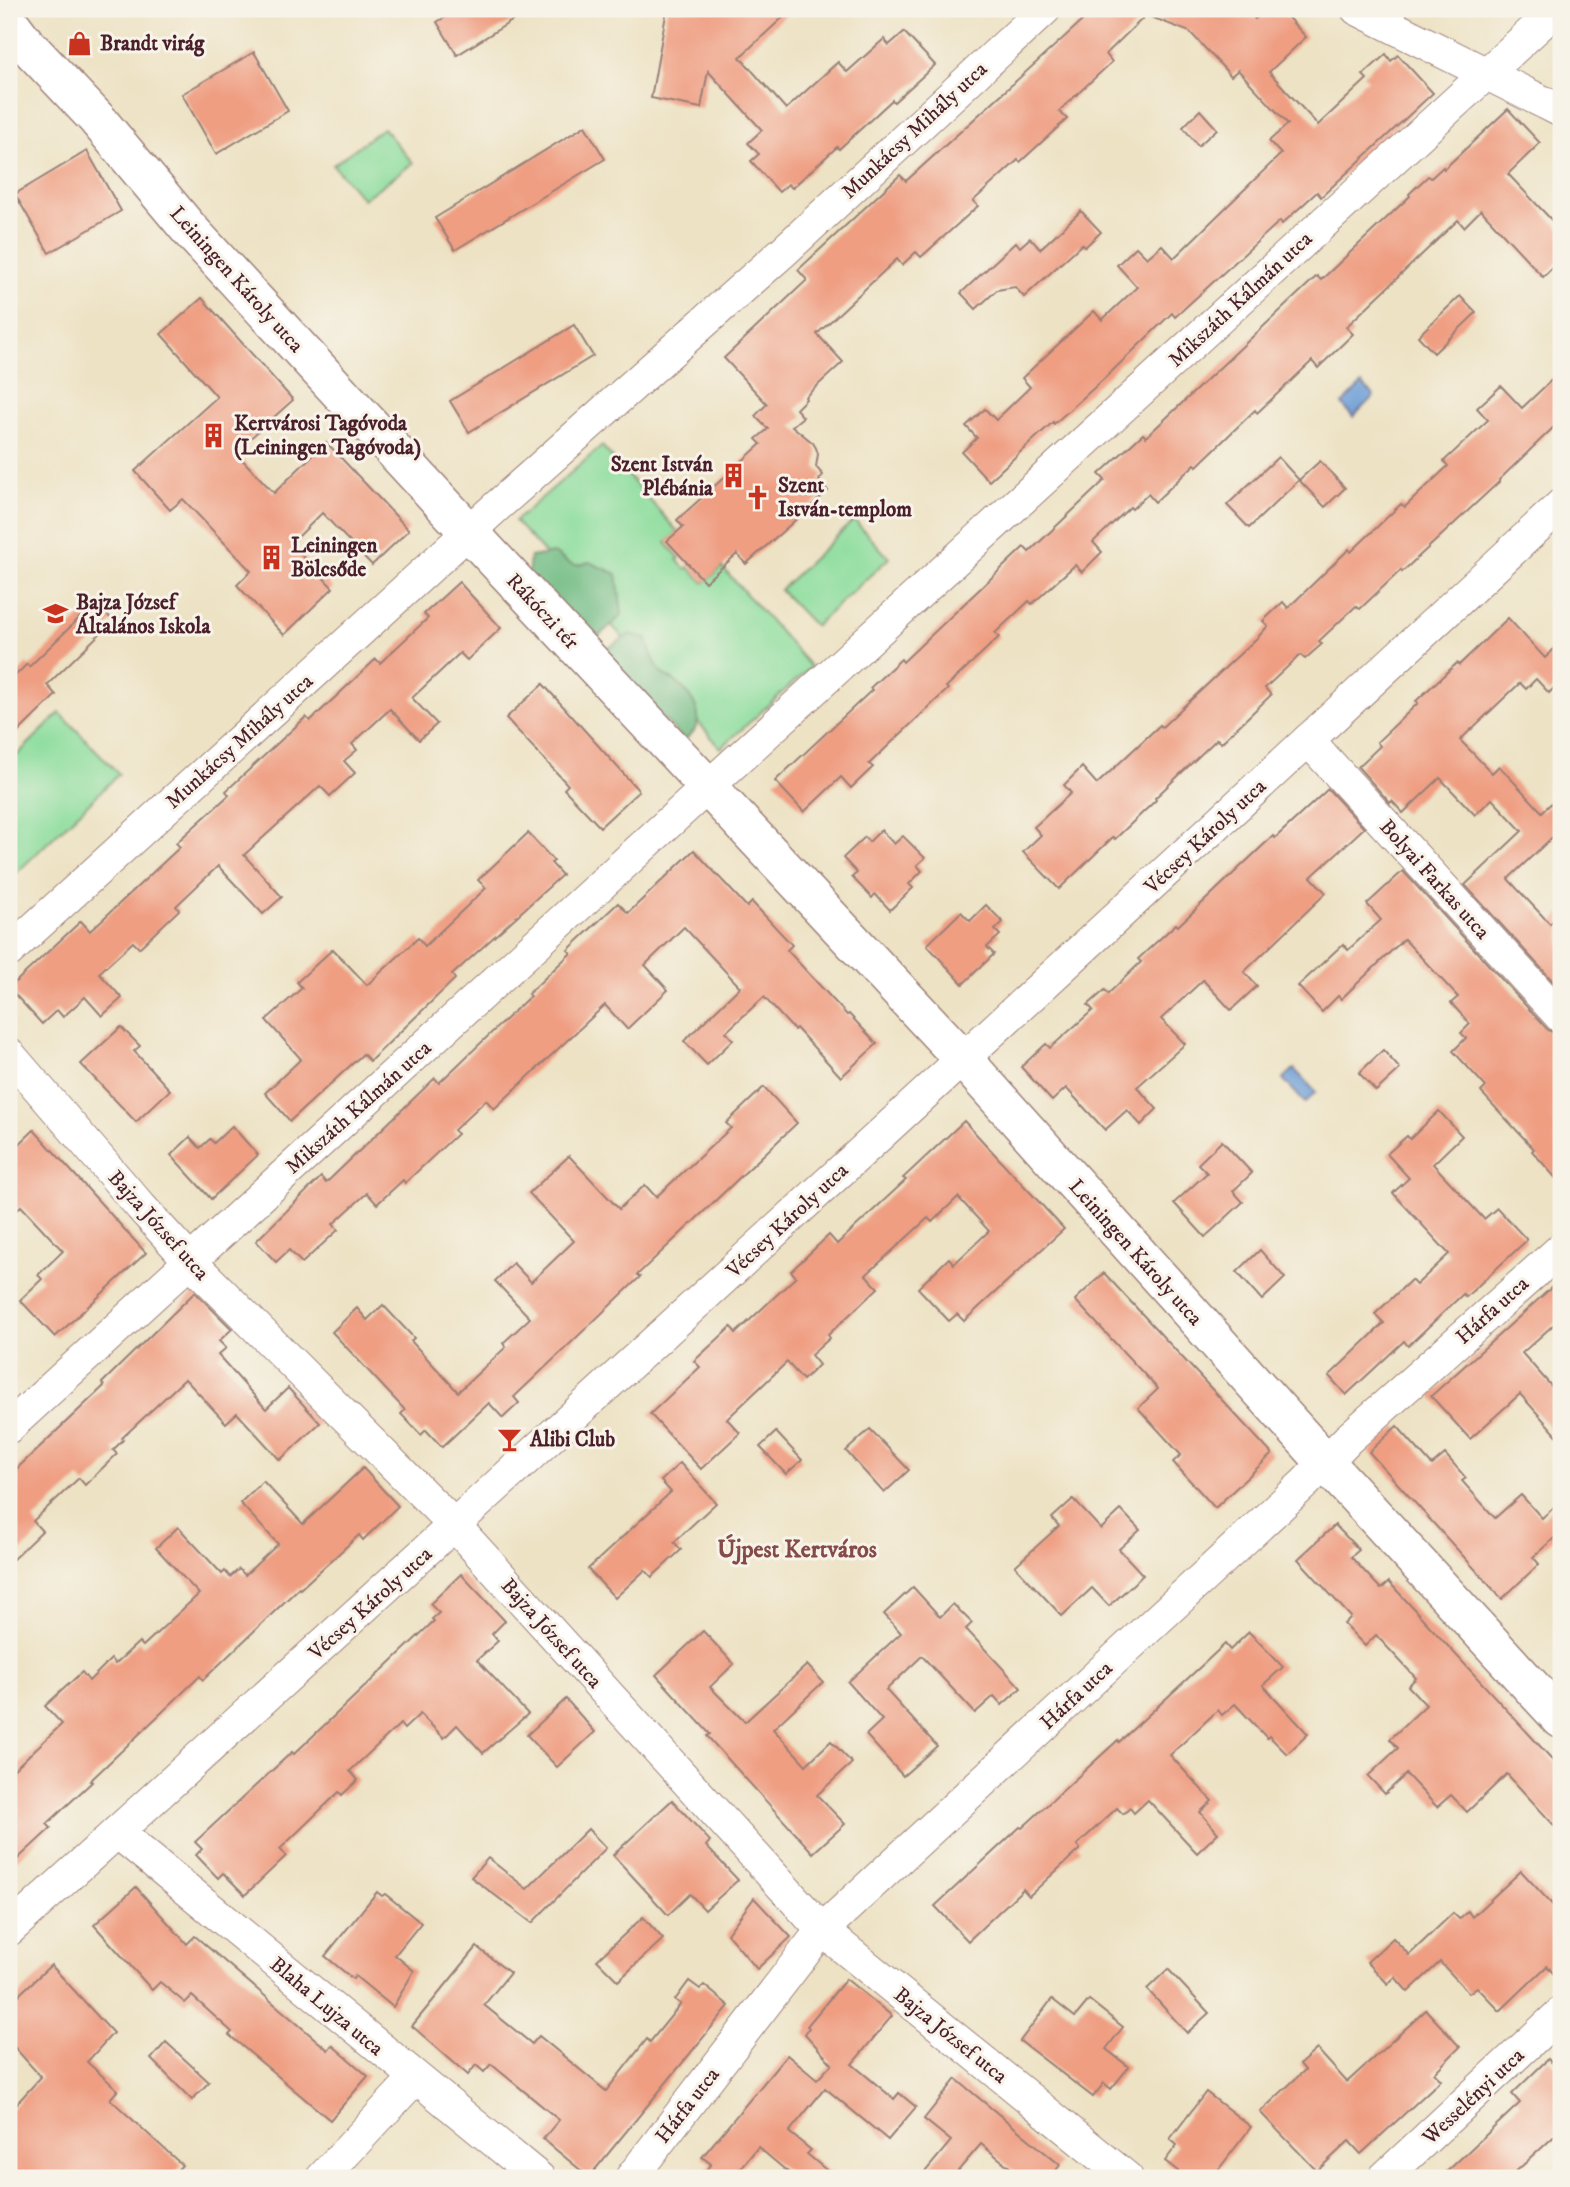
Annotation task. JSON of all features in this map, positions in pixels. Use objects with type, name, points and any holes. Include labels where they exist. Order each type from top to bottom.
[{"type":"street","points":[[9,21],[28,9]]},
{"type":"street","name":"Munkácsy Mihály utca","points":[[9,951],[469,532],[784,251],[1045,9]]},
{"type":"street","points":[[1357,9],[1561,111]]},
{"type":"street","name":"Mikszáth Kálmán utca","points":[[9,1427],[1557,9]]},
{"type":"street","name":"Leiningen Károly utca","points":[[9,21],[24,43],[105,129],[189,229],[469,532]]},
{"type":"street","name":"Vécsey Károly utca","points":[[9,1930],[455,1526],[1561,505]]},
{"type":"street","name":"Rákóczi tér","points":[[469,532],[708,787]]},
{"type":"street","name":"Bolyai Farkas utca","points":[[1308,740],[1561,1017]]},
{"type":"street","name":"Leiningen Károly utca","points":[[708,787],[963,1059],[1326,1463],[1561,1719]]},
{"type":"street","name":"Bajza József utca","points":[[9,1054],[190,1261],[455,1526],[822,1930],[1127,2178]]},
{"type":"street","name":"Hárfa utca","points":[[631,2178],[822,1930],[1326,1463],[1348,1439],[1561,1249]]},
{"type":"street","name":"Blaha Lujza utca","points":[[117,1832],[539,2178]]},
{"type":"street","name":"Wesselényi utca","points":[[1384,2178],[1561,2013]]},
{"type":"street","points":[[322,2178],[415,2078]]},
{"type":"green space","points":[[383,128],[413,163],[363,199],[333,165]]},
{"type":"green space","points":[[602,446],[678,532],[666,543],[680,558],[677,560],[685,569],[688,567],[704,583],[722,567],[811,667],[721,748],[515,521]]},
{"type":"green space","points":[[854,520],[889,558],[815,626],[780,590]]},
{"type":"green space","points":[[554,553],[571,564],[589,562],[617,574],[622,615],[592,642],[528,575],[530,557]]},
{"type":"green space","points":[[630,634],[646,638],[659,670],[683,688],[694,702],[698,718],[696,726],[684,740],[600,653]]},
{"type":"green space","points":[[60,713],[119,774],[9,880],[9,763]]},
{"type":"water","points":[[1362,384],[1374,396],[1353,417],[1342,404]]},
{"type":"water","points":[[1294,1069],[1316,1092],[1305,1103],[1283,1079]]},
{"type":"building","points":[[459,9],[531,9],[457,55],[437,22]]},
{"type":"building","points":[[667,9],[792,9],[740,57],[786,109],[838,62],[847,72],[884,39],[889,45],[904,32],[935,65],[792,188],[788,184],[779,192],[751,161],[759,154],[748,143],[762,130],[708,71],[701,108],[651,98]]},
{"type":"building","points":[[1071,9],[1246,9],[1255,19],[1266,9],[1280,9],[1306,37],[1269,72],[1318,125],[1367,79],[1363,75],[1386,54],[1391,61],[1398,55],[1433,93],[1321,197],[1317,192],[1282,224],[1280,221],[1175,317],[1172,313],[1106,377],[989,481],[962,452],[977,438],[966,426],[985,409],[996,420],[1030,387],[1022,378],[1094,311],[1102,320],[1137,287],[1117,265],[1136,247],[1147,258],[1162,245],[1174,258],[1281,154],[1269,141],[1288,124],[1238,70],[1231,76],[1190,32],[1146,15],[1106,54],[1112,62],[1059,111],[1067,119],[973,201],[978,206],[921,257],[916,252],[902,265],[897,259],[817,334],[843,362],[805,397],[796,409],[803,417],[792,426],[816,448],[816,467],[823,475],[819,480],[828,491],[746,564],[737,554],[705,582],[667,541],[683,527],[677,520],[761,444],[756,439],[768,429],[755,416],[767,404],[724,358],[807,280],[798,270],[900,175],[906,181],[1082,21]]},
{"type":"building","points":[[254,52],[288,111],[216,154],[182,94]]},
{"type":"building","points":[[1508,109],[1540,143],[1508,174],[1561,230],[1561,259],[1543,277],[1481,210],[1464,227],[1458,220],[1346,327],[1353,334],[1318,368],[1312,361],[1155,502],[1148,494],[1132,509],[1130,507],[1093,542],[1102,552],[1082,572],[1075,565],[1032,604],[1029,601],[995,633],[999,637],[946,687],[948,689],[869,764],[873,767],[851,788],[841,777],[804,812],[775,781],[901,659],[903,662],[1024,547],[1029,552],[1105,480],[1099,474],[1143,434],[1146,437],[1317,276],[1321,280],[1428,176],[1431,178],[1443,167],[1444,169]]},
{"type":"building","points":[[1200,110],[1217,129],[1198,146],[1183,127]]},
{"type":"building","points":[[585,126],[605,159],[455,250],[435,218]]},
{"type":"building","points":[[87,151],[121,211],[49,253],[15,194]]},
{"type":"building","points":[[1081,211],[1101,232],[1085,247],[1082,244],[1024,297],[1015,287],[997,290],[976,309],[961,293],[1016,242],[1020,247],[1030,238],[1040,249]]},
{"type":"building","points":[[1460,296],[1476,313],[1434,353],[1418,336]]},
{"type":"building","points":[[202,298],[293,400],[235,452],[274,493],[326,442],[409,530],[372,565],[322,513],[291,544],[333,588],[284,635],[237,585],[251,571],[183,499],[170,510],[135,471],[217,397],[161,334]]},
{"type":"building","points":[[574,325],[593,356],[469,432],[450,401]]},
{"type":"building","points":[[1561,371],[1561,420],[1402,572],[1401,570],[1360,609],[1356,606],[1319,641],[1322,644],[1305,659],[1300,655],[1265,688],[1271,695],[1221,743],[1217,739],[1115,839],[1113,837],[1059,889],[1023,852],[1041,835],[1034,827],[1071,793],[1064,785],[1082,767],[1097,784],[1258,637],[1268,626],[1263,621],[1283,602],[1288,608],[1349,549],[1351,552],[1401,504],[1405,507],[1448,466],[1444,461],[1488,420],[1477,408],[1501,386],[1522,408]]},
{"type":"building","points":[[1278,457],[1299,480],[1249,528],[1227,505]]},
{"type":"building","points":[[1320,461],[1345,488],[1325,507],[1299,480]]},
{"type":"building","points":[[459,582],[501,628],[467,660],[460,653],[412,698],[437,724],[419,740],[390,709],[352,744],[357,750],[344,761],[355,773],[330,796],[320,786],[244,855],[282,897],[263,914],[218,866],[176,906],[179,910],[139,948],[133,942],[99,973],[122,998],[102,1016],[85,997],[63,1017],[57,1010],[42,1024],[9,988],[81,921],[90,931],[180,847],[176,843],[229,795],[226,791],[306,717],[310,721],[376,659],[380,663],[428,618],[424,614]]},
{"type":"building","points":[[96,602],[113,621],[47,685],[56,695],[9,741],[9,682],[27,664],[29,667]]},
{"type":"building","points":[[1508,618],[1545,658],[1561,642],[1561,681],[1549,693],[1536,679],[1526,689],[1520,683],[1460,740],[1492,773],[1499,766],[1542,812],[1561,794],[1561,829],[1508,879],[1550,924],[1561,913],[1561,990],[1465,885],[1522,831],[1492,799],[1475,815],[1440,778],[1403,813],[1392,801],[1390,803],[1358,767],[1380,746],[1377,742],[1418,703],[1416,701]]},
{"type":"building","points":[[543,684],[639,791],[600,827],[564,789],[568,785],[506,718]]},
{"type":"building","points":[[1328,789],[1364,828],[1311,877],[1326,893],[1244,972],[1257,986],[1231,1010],[1203,980],[1161,1019],[1185,1044],[1137,1087],[1157,1109],[1141,1125],[1127,1110],[1105,1130],[1066,1088],[1052,1101],[1021,1067],[1046,1044],[1050,1048],[1093,1010],[1088,1005],[1105,990],[1108,994],[1141,962],[1138,959]]},
{"type":"building","points":[[881,830],[894,844],[903,836],[925,858],[917,865],[922,871],[909,884],[913,888],[890,910],[875,894],[872,898],[852,877],[857,873],[843,858],[865,837],[869,842]]},
{"type":"building","points":[[528,833],[554,861],[551,863],[562,875],[452,975],[455,979],[370,1061],[363,1054],[290,1121],[265,1093],[301,1059],[266,1020],[302,988],[297,982],[333,949],[367,985],[418,938],[425,946],[486,888],[478,880]]},
{"type":"building","points":[[694,850],[747,907],[752,902],[792,945],[787,950],[877,1044],[841,1077],[764,997],[726,1032],[733,1040],[707,1065],[684,1041],[740,987],[684,927],[645,965],[668,990],[627,1029],[605,1005],[494,1109],[486,1100],[454,1130],[457,1134],[405,1183],[403,1180],[377,1204],[367,1193],[333,1224],[338,1230],[302,1263],[289,1250],[276,1262],[256,1241],[321,1177],[326,1183],[435,1078],[439,1083],[530,996],[528,994],[571,953],[568,950],[618,903],[628,913]]},
{"type":"building","points":[[1403,871],[1547,1029],[1561,1035],[1561,1184],[1532,1151],[1534,1149],[1481,1092],[1486,1087],[1453,1051],[1466,1038],[1461,1033],[1470,1024],[1451,1003],[1458,997],[1404,939],[1341,999],[1338,996],[1322,1012],[1298,986],[1343,944],[1348,950],[1381,920],[1367,904]]},
{"type":"building","points":[[986,905],[1003,922],[995,930],[1000,935],[987,947],[994,954],[963,984],[927,945],[961,912],[970,921]]},
{"type":"building","points":[[121,1027],[140,1046],[134,1051],[170,1090],[136,1122],[81,1064]]},
{"type":"building","points":[[1383,1050],[1400,1069],[1376,1091],[1359,1073]]},
{"type":"building","points":[[764,1087],[797,1123],[514,1397],[519,1403],[503,1418],[489,1403],[442,1447],[426,1430],[421,1435],[401,1414],[405,1410],[332,1332],[357,1308],[367,1320],[383,1305],[414,1338],[411,1341],[458,1392],[506,1347],[503,1343],[530,1318],[495,1281],[513,1263],[531,1282],[574,1241],[529,1193],[569,1156],[619,1209],[645,1185],[656,1197],[731,1128],[726,1123]]},
{"type":"building","points":[[1439,1111],[1462,1136],[1433,1164],[1484,1219],[1497,1208],[1527,1240],[1466,1297],[1463,1294],[1408,1346],[1404,1341],[1346,1395],[1329,1376],[1384,1323],[1375,1314],[1411,1280],[1416,1285],[1449,1254],[1393,1193],[1409,1178],[1387,1154],[1407,1136],[1410,1139]]},
{"type":"building","points":[[964,1121],[1064,1229],[964,1321],[957,1314],[949,1321],[918,1288],[949,1258],[954,1264],[989,1231],[958,1197],[932,1222],[928,1218],[866,1275],[878,1288],[828,1335],[830,1338],[811,1355],[819,1365],[803,1380],[787,1362],[727,1419],[740,1433],[701,1469],[650,1414],[700,1367],[694,1361],[731,1327],[736,1333],[796,1277],[791,1271],[829,1235],[837,1244]]},
{"type":"building","points":[[232,1126],[258,1155],[211,1199],[171,1155],[190,1137],[200,1148],[210,1139],[214,1143]]},
{"type":"building","points":[[34,1130],[146,1253],[55,1337],[20,1300],[42,1279],[38,1275],[63,1251],[21,1206],[9,1217],[9,1154]]},
{"type":"building","points":[[1222,1141],[1252,1173],[1233,1191],[1243,1202],[1205,1237],[1174,1203],[1207,1173],[1198,1164]]},
{"type":"building","points":[[1260,1250],[1285,1278],[1262,1300],[1237,1272]]},
{"type":"building","points":[[1104,1273],[1272,1454],[1215,1508],[1173,1462],[1181,1455],[1138,1408],[1158,1389],[1075,1300]]},
{"type":"building","points":[[1561,1279],[1561,1318],[1522,1353],[1561,1397],[1561,1440],[1520,1394],[1470,1439],[1431,1396]]},
{"type":"building","points":[[195,1292],[232,1329],[219,1341],[226,1348],[218,1355],[266,1409],[288,1388],[320,1423],[280,1460],[237,1413],[226,1423],[185,1379],[122,1438],[113,1450],[117,1454],[85,1485],[79,1478],[33,1521],[42,1531],[9,1563],[9,1476],[104,1386],[102,1383]]},
{"type":"building","points":[[1397,1426],[1432,1465],[1445,1454],[1466,1478],[1462,1481],[1495,1518],[1521,1495],[1542,1518],[1561,1501],[1561,1532],[1533,1557],[1539,1564],[1502,1599],[1369,1452]]},
{"type":"building","points":[[870,1429],[909,1470],[884,1493],[846,1451]]},
{"type":"building","points":[[776,1432],[802,1460],[786,1474],[760,1447]]},
{"type":"building","points":[[680,1463],[716,1503],[674,1542],[681,1550],[652,1577],[645,1570],[615,1598],[588,1569],[671,1492],[661,1481]]},
{"type":"building","points":[[363,1468],[398,1506],[363,1540],[359,1535],[299,1588],[203,1680],[200,1676],[47,1824],[51,1828],[9,1867],[9,1774],[62,1724],[45,1706],[82,1672],[89,1681],[111,1659],[115,1664],[139,1642],[143,1646],[199,1594],[156,1548],[178,1527],[222,1574],[225,1571],[230,1577],[239,1569],[245,1575],[278,1544],[240,1503],[263,1481],[303,1524]]},
{"type":"building","points":[[1073,1499],[1101,1529],[1121,1510],[1140,1530],[1119,1549],[1143,1575],[1109,1606],[1092,1588],[1062,1616],[1015,1566],[1059,1526],[1052,1518]]},
{"type":"building","points":[[1335,1525],[1359,1550],[1351,1557],[1381,1589],[1389,1582],[1561,1769],[1561,1833],[1507,1774],[1467,1812],[1451,1795],[1437,1807],[1406,1774],[1385,1794],[1368,1776],[1398,1748],[1390,1739],[1426,1705],[1408,1686],[1416,1678],[1376,1635],[1365,1646],[1344,1624],[1351,1617],[1298,1559]]},
{"type":"building","points":[[461,1574],[505,1621],[492,1634],[498,1641],[477,1660],[528,1714],[483,1753],[457,1725],[444,1738],[420,1714],[404,1729],[400,1724],[350,1771],[358,1780],[342,1795],[339,1792],[280,1849],[286,1856],[245,1895],[223,1873],[218,1878],[196,1855],[202,1849],[195,1842],[292,1752],[294,1754],[434,1621],[432,1619],[439,1613],[430,1604]]},
{"type":"building","points":[[913,1587],[940,1617],[953,1604],[972,1623],[966,1629],[1021,1688],[1002,1705],[994,1696],[975,1713],[922,1656],[886,1690],[937,1746],[903,1776],[866,1735],[882,1720],[848,1682],[901,1633],[884,1614]]},
{"type":"building","points":[[703,1631],[734,1664],[710,1687],[745,1722],[807,1665],[823,1682],[773,1729],[806,1765],[831,1741],[852,1763],[817,1795],[845,1824],[813,1853],[707,1736],[710,1734],[656,1675]]},
{"type":"building","points":[[1249,1632],[1283,1667],[1263,1685],[1308,1734],[1287,1754],[1269,1736],[1267,1738],[1235,1704],[1222,1715],[1218,1710],[1170,1755],[1212,1801],[1200,1812],[1218,1833],[1197,1853],[1148,1800],[1134,1813],[1130,1808],[1123,1814],[1117,1808],[1077,1845],[1080,1849],[1029,1896],[1023,1889],[968,1941],[935,1906],[1225,1644],[1230,1650]]},
{"type":"building","points":[[566,1699],[595,1732],[557,1767],[527,1735]]},
{"type":"building","points":[[672,1800],[710,1841],[706,1846],[738,1880],[705,1910],[690,1894],[668,1915],[613,1855]]},
{"type":"building","points":[[588,1829],[606,1848],[532,1923],[471,1877],[488,1858],[527,1889]]},
{"type":"building","points":[[1521,1871],[1561,1914],[1561,1982],[1547,1966],[1500,2011],[1477,1987],[1469,1993],[1440,1962],[1408,1992],[1395,1977],[1388,1984],[1367,1962],[1393,1938],[1409,1955],[1453,1913],[1459,1919],[1468,1911],[1472,1917]]},
{"type":"building","points":[[136,1887],[187,1944],[195,1936],[328,2050],[332,2045],[368,2076],[330,2120],[229,2035],[232,2032],[192,1996],[185,2003],[160,1982],[152,1990],[94,1925]]},
{"type":"building","points":[[377,1892],[382,1896],[385,1894],[421,1923],[395,1955],[414,1971],[393,2007],[325,1956]]},
{"type":"building","points":[[754,1898],[791,1937],[757,1969],[727,1934]]},
{"type":"building","points":[[643,1917],[663,1939],[618,1981],[597,1960]]},
{"type":"building","points":[[477,1947],[510,1973],[484,2005],[532,2044],[539,2036],[606,2091],[647,2039],[650,2042],[681,2004],[675,2000],[689,1981],[700,1989],[704,1985],[729,2006],[589,2177],[543,2139],[559,2120],[491,2064],[484,2072],[476,2065],[468,2075],[412,2026]]},
{"type":"building","points":[[51,1965],[113,2033],[87,2062],[118,2090],[110,2099],[182,2165],[171,2178],[9,2178],[9,2112],[41,2077],[9,2041],[9,2004]]},
{"type":"building","points":[[1168,1969],[1209,2013],[1187,2033],[1147,1989]]},
{"type":"building","points":[[846,1979],[892,2016],[852,2064],[894,2099],[899,2093],[916,2107],[888,2140],[825,2088],[789,2132],[811,2150],[807,2154],[836,2178],[795,2178],[758,2147],[733,2178],[700,2178],[711,2164],[702,2157],[787,2055],[817,2080],[832,2064],[805,2034],[809,2028],[807,2026]]},
{"type":"building","points":[[1052,1999],[1075,2017],[1089,2000],[1123,2027],[1106,2049],[1129,2067],[1111,2089],[1104,2083],[1093,2097],[1020,2041]]},
{"type":"building","points":[[1426,2010],[1460,2047],[1434,2073],[1441,2080],[1361,2154],[1349,2141],[1317,2171],[1260,2112],[1305,2070],[1300,2064],[1317,2049],[1347,2082]]},
{"type":"building","points":[[166,2042],[209,2082],[192,2100],[151,2059]]},
{"type":"building","points":[[1548,2059],[1561,2072],[1561,2130],[1509,2178],[1440,2178],[1520,2103],[1512,2094]]},
{"type":"building","points":[[956,2079],[1060,2165],[1050,2178],[1023,2178],[981,2144],[952,2178],[920,2178],[951,2141],[924,2119]]},
{"type":"building","points":[[1206,2092],[1251,2127],[1212,2178],[1187,2178],[1165,2161],[1177,2145],[1170,2139]]},
{"type":"place","name":"Brandt virág","points":[[80,43]]},
{"type":"place","name":"Kertvárosi Tagóvoda (Leiningen Tagóvoda)","points":[[214,435]]},
{"type":"place","name":"Szent István Plébánia","points":[[733,476]]},
{"type":"place","name":"Szent István-templom","points":[[758,497]]},
{"type":"place","name":"Leiningen Bölcsőde","points":[[271,557]]},
{"type":"place","name":"Bajza József Általános Iskola","points":[[56,614]]},
{"type":"place","name":"Alibi Club","points":[[510,1439]]},
{"type":"district","name":"Újpest Kertváros","points":[[797,1549]]}]
